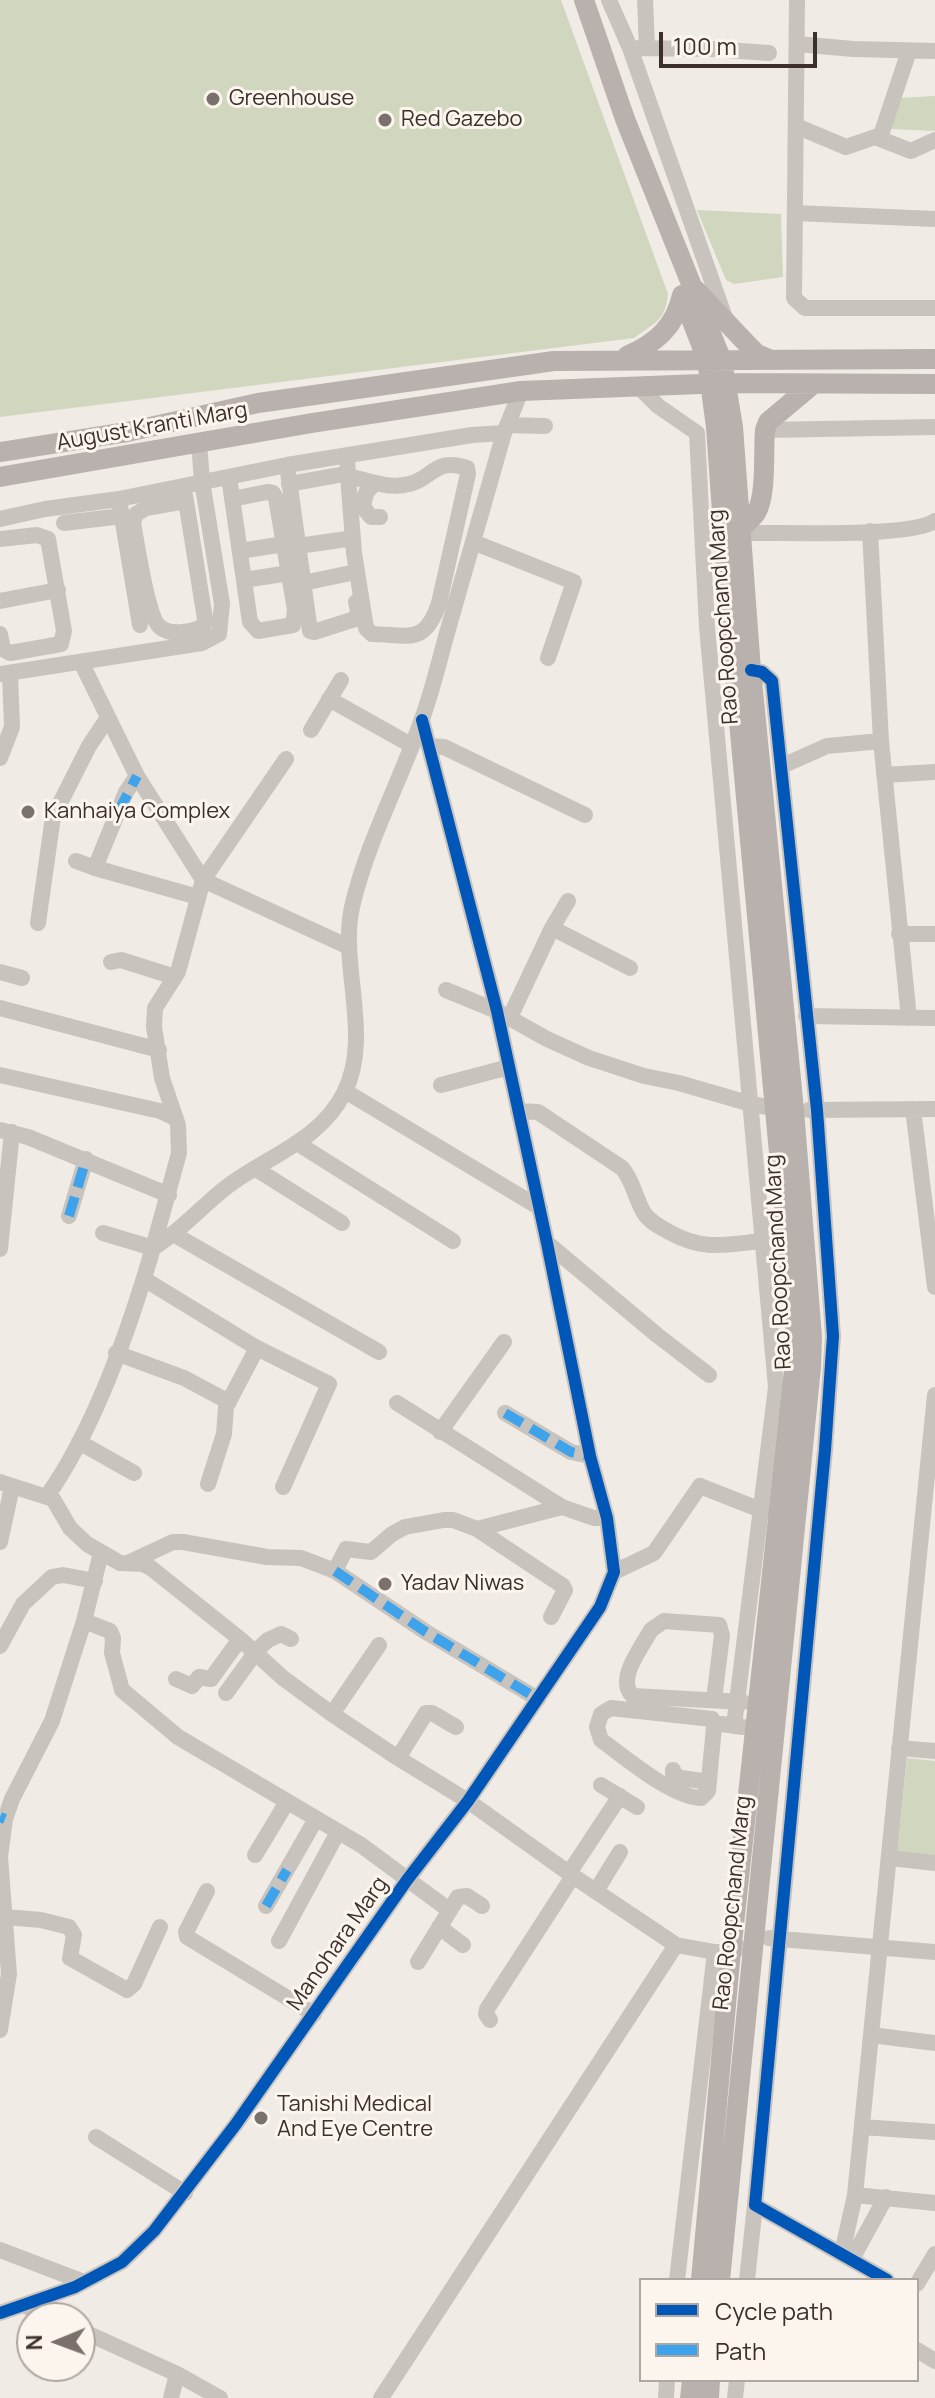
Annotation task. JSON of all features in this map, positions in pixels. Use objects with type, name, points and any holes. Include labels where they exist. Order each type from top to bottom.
[{"type":"main road","points":[[571,0],[715,360],[718,384]]},
{"type":"main road","points":[[584,0],[686,290],[725,319],[757,354],[772,360]]},
{"type":"main road","points":[[620,359],[660,337],[673,321],[686,290]]},
{"type":"main road","name":"August Kranti Marg","points":[[0,452],[127,432],[258,403],[531,363],[620,359],[935,359]]},
{"type":"main road","name":"August Kranti Marg","points":[[0,477],[312,423],[521,391],[718,384],[935,384]]},
{"type":"main road","name":"Rao Roopchand Marg","points":[[701,2278],[723,1952],[758,1702],[768,1513],[795,1361],[785,1110],[742,530],[733,427],[718,384]]},
{"type":"main road","name":"Rao Roopchand Marg","points":[[718,384],[716,427],[730,625],[812,1337],[720,2278]]},
{"type":"main road","points":[[742,530],[758,509],[765,430],[775,416],[812,385]]},
{"type":"main road","points":[[308,396],[312,423]]},
{"type":"main road","points":[[258,403],[261,433]]},
{"type":"street","points":[[609,0],[630,48],[725,319]]},
{"type":"street","points":[[645,0],[647,48]]},
{"type":"street","points":[[797,0],[794,295],[802,306],[935,308]]},
{"type":"street","points":[[797,44],[935,51]]},
{"type":"street","points":[[630,48],[769,53]]},
{"type":"street","points":[[880,138],[909,51]]},
{"type":"street","points":[[796,126],[846,147],[875,137],[911,151],[935,140]]},
{"type":"street","points":[[795,213],[935,219]]},
{"type":"street","points":[[638,386],[658,406],[697,433],[707,627],[776,1387],[768,1513],[735,1701],[734,1726]]},
{"type":"street","points":[[103,1233],[153,1248],[175,1235],[221,1191],[297,1143],[322,1123],[345,1091],[350,1077],[356,1021],[349,947],[353,906],[371,849],[422,720],[505,429],[521,391]]},
{"type":"street","points":[[289,484],[343,466],[472,435],[545,426]]},
{"type":"street","points":[[765,430],[935,427]]},
{"type":"street","points":[[0,758],[12,727],[5,673],[202,643],[219,634],[222,604],[202,481],[199,443]]},
{"type":"street","points":[[185,494],[205,619],[203,627],[168,632],[157,626],[151,612],[133,523],[136,514],[146,508],[185,494],[202,481],[287,465],[343,466],[374,484],[404,485],[422,479],[438,466],[454,463],[467,468],[439,603],[425,632],[414,636],[372,634],[366,628],[343,466]]},
{"type":"street","points":[[287,465],[296,578],[308,626],[314,632],[355,619],[358,611],[347,539],[343,466]]},
{"type":"street","points":[[229,477],[250,622],[258,631],[293,625],[296,578]]},
{"type":"street","points":[[374,484],[366,493],[363,507],[371,517],[380,517]]},
{"type":"street","points":[[232,499],[273,493],[291,545]]},
{"type":"street","points":[[0,519],[45,509],[119,499],[185,494]]},
{"type":"street","points":[[119,499],[140,625]]},
{"type":"street","points":[[64,523],[122,516]]},
{"type":"street","points":[[742,530],[893,532],[933,524]]},
{"type":"street","points":[[870,531],[881,741],[909,1018]]},
{"type":"street","points":[[0,539],[37,535],[48,539],[64,631],[61,644],[10,653],[3,649],[0,634]]},
{"type":"street","points":[[240,551],[347,539]]},
{"type":"street","points":[[473,542],[574,582],[548,658]]},
{"type":"street","points":[[244,580],[351,573]]},
{"type":"street","points":[[0,601],[58,590]]},
{"type":"street","points":[[81,662],[137,776],[203,880],[349,947]]},
{"type":"street","points":[[747,2278],[833,1361],[817,1110],[772,681],[762,672],[751,670]]},
{"type":"street","points":[[311,730],[341,680]]},
{"type":"street","points":[[329,699],[411,745]]},
{"type":"street","points":[[38,923],[53,817],[89,746],[107,719]]},
{"type":"street","name":"Manohara Marg","points":[[31,2302],[84,2282],[129,2256],[185,2193],[407,1880],[468,1801],[600,1607],[614,1572],[607,1518],[590,1456],[509,1067],[503,1014],[422,720]]},
{"type":"street","points":[[782,766],[827,746],[881,741]]},
{"type":"street","points":[[429,746],[444,747],[585,815]]},
{"type":"street","points":[[47,1496],[79,1442],[116,1353],[144,1279],[179,1153],[175,1118],[162,1078],[154,1027],[155,1008],[182,961],[203,880],[286,759]]},
{"type":"street","points":[[884,775],[935,772]]},
{"type":"street","points":[[95,868],[126,792],[137,776]]},
{"type":"street","points":[[76,861],[198,897]]},
{"type":"street","points":[[503,1014],[568,901]]},
{"type":"street","points":[[552,928],[630,968]]},
{"type":"street","points":[[899,934],[935,934]]},
{"type":"street","points":[[111,962],[121,960],[175,977]]},
{"type":"street","points":[[0,972],[22,978]]},
{"type":"street","points":[[446,990],[503,1014],[589,1058],[751,1104],[785,1110],[935,1109]]},
{"type":"street","points":[[0,1008],[159,1050]]},
{"type":"street","points":[[806,1016],[935,1018]]},
{"type":"street","points":[[441,1085],[509,1067]]},
{"type":"street","points":[[0,1075],[160,1111],[175,1118]]},
{"type":"street","points":[[345,1091],[540,1208]]},
{"type":"street","points":[[913,1109],[929,1196],[935,1286]]},
{"type":"street","points":[[518,1111],[538,1112],[622,1168],[628,1174],[646,1217],[686,1241],[699,1246],[761,1241]]},
{"type":"street","points":[[0,1249],[6,1131],[86,1159],[169,1195]]},
{"type":"street","points":[[297,1143],[453,1241]]},
{"type":"street","points":[[69,1216],[86,1159]]},
{"type":"street","points":[[256,1169],[342,1223]]},
{"type":"street","points":[[175,1235],[379,1352]]},
{"type":"street","points":[[547,1243],[709,1375]]},
{"type":"street","points":[[144,1279],[193,1312],[329,1384],[283,1487]]},
{"type":"street","points":[[440,1432],[504,1342]]},
{"type":"street","points":[[208,1484],[224,1434],[224,1416],[229,1402],[257,1348]]},
{"type":"street","points":[[116,1353],[184,1378],[229,1402]]},
{"type":"street","points":[[847,2256],[935,1395]]},
{"type":"street","points":[[397,1403],[562,1507],[594,1518],[607,1518]]},
{"type":"street","points":[[505,1413],[571,1452],[590,1456]]},
{"type":"street","points":[[79,1442],[134,1473]]},
{"type":"street","points":[[0,1542],[6,1485],[47,1496],[57,1503],[77,1536],[101,1553],[151,1568],[240,1639],[283,1678],[332,1714],[468,1801],[676,1945],[723,1952],[778,1937],[935,1952]]},
{"type":"street","points":[[614,1572],[654,1553],[700,1486],[768,1513]]},
{"type":"street","points":[[477,1529],[562,1507]]},
{"type":"street","points":[[335,1571],[346,1549],[371,1552],[405,1527],[444,1520],[459,1522],[477,1529],[563,1586],[565,1590],[551,1617]]},
{"type":"street","points":[[127,1563],[173,1542],[267,1557],[301,1558],[335,1571],[426,1632],[538,1699]]},
{"type":"street","points":[[0,2030],[5,1917],[0,1866],[3,1818],[52,1721],[84,1621],[101,1553]]},
{"type":"street","points":[[0,1646],[23,1604],[52,1577],[63,1575],[95,1581]]},
{"type":"street","points":[[84,1621],[112,1634],[112,1653],[122,1690],[178,1737],[361,1845],[449,1910]]},
{"type":"street","points":[[714,1700],[722,1635],[719,1625],[664,1621],[657,1624],[627,1675],[627,1690],[633,1696],[714,1700],[758,1702]]},
{"type":"street","points":[[226,1693],[255,1654],[276,1635],[291,1639]]},
{"type":"street","points":[[176,1679],[192,1686],[199,1677],[211,1679],[240,1639]]},
{"type":"street","points":[[332,1714],[379,1645]]},
{"type":"street","points":[[611,1708],[712,1719],[714,1727],[708,1791],[701,1798],[676,1790],[601,1740],[597,1727],[601,1714],[611,1708]]},
{"type":"street","points":[[398,1758],[426,1713],[432,1713],[456,1727]]},
{"type":"street","points":[[714,1727],[755,1728]]},
{"type":"street","points":[[899,1748],[935,1751]]},
{"type":"street","points":[[673,1770],[681,1778],[709,1782]]},
{"type":"street","points":[[601,1785],[637,1807]]},
{"type":"street","points":[[490,2020],[487,2009],[620,1796]]},
{"type":"street","points":[[255,1855],[287,1802]]},
{"type":"street","points":[[266,1906],[316,1819]]},
{"type":"street","points":[[279,1941],[338,1832]]},
{"type":"street","points":[[596,1891],[620,1852]]},
{"type":"street","points":[[890,1858],[935,1863]]},
{"type":"street","points":[[207,1891],[186,1932],[187,1937],[314,2014]]},
{"type":"street","points":[[418,1962],[449,1910],[463,1895],[482,1906]]},
{"type":"street","points":[[5,1917],[41,1920],[69,1927],[74,1935],[70,1958],[127,1990],[134,1984],[160,1927]]},
{"type":"street","points":[[439,1927],[463,1945]]},
{"type":"street","points":[[381,2398],[676,1945]]},
{"type":"street","points":[[677,2278],[723,1952]]},
{"type":"street","points":[[871,2035],[935,2043]]},
{"type":"street","points":[[862,2127],[935,2132]]},
{"type":"street","points":[[96,2137],[185,2193]]},
{"type":"street","points":[[855,2195],[935,2203]]},
{"type":"street","points":[[847,2256],[886,2197]]},
{"type":"street","points":[[755,2205],[884,2278]]},
{"type":"street","points":[[0,2250],[84,2282]]},
{"type":"street","points":[[919,2281],[935,2254]]},
{"type":"street","points":[[96,2337],[177,2374],[220,2398]]},
{"type":"street","points":[[171,2398],[177,2374]]},
{"type":"green space","points":[[0,0],[561,0],[668,294],[664,310],[658,320],[634,338],[0,417]]},
{"type":"green space","points":[[935,96],[935,131],[891,129],[899,98]]},
{"type":"green space","points":[[697,210],[781,214],[783,277],[734,284],[726,280]]},
{"type":"green space","points":[[907,1758],[935,1761],[935,1858],[897,1854]]},
{"type":"marked path","points":[[118,812],[137,776]]},
{"type":"marked path","points":[[69,1216],[86,1159]]},
{"type":"marked path","points":[[505,1413],[571,1452],[590,1456]]},
{"type":"marked path","points":[[335,1571],[426,1632],[538,1699]]},
{"type":"marked path","points":[[0,1817],[5,1819]]},
{"type":"marked path","points":[[266,1906],[287,1870]]},
{"type":"cycle path","points":[[751,670],[762,672],[772,681],[817,1110],[833,1336],[755,2205],[883,2278]]},
{"type":"cycle path","points":[[0,2313],[75,2287],[122,2262],[154,2231],[236,2124],[407,1880],[468,1801],[600,1607],[614,1572],[607,1518],[590,1456],[497,1011],[422,720]]},
{"type":"place","name":"Greenhouse","points":[[213,99]]},
{"type":"place","name":"Red Gazebo","points":[[385,120]]},
{"type":"place","name":"Kanhaiya Complex","points":[[28,812]]},
{"type":"place","name":"Yadav Niwas","points":[[385,1584]]},
{"type":"place","name":"Tanishi Medical And Eye Centre","points":[[261,2118]]}]
